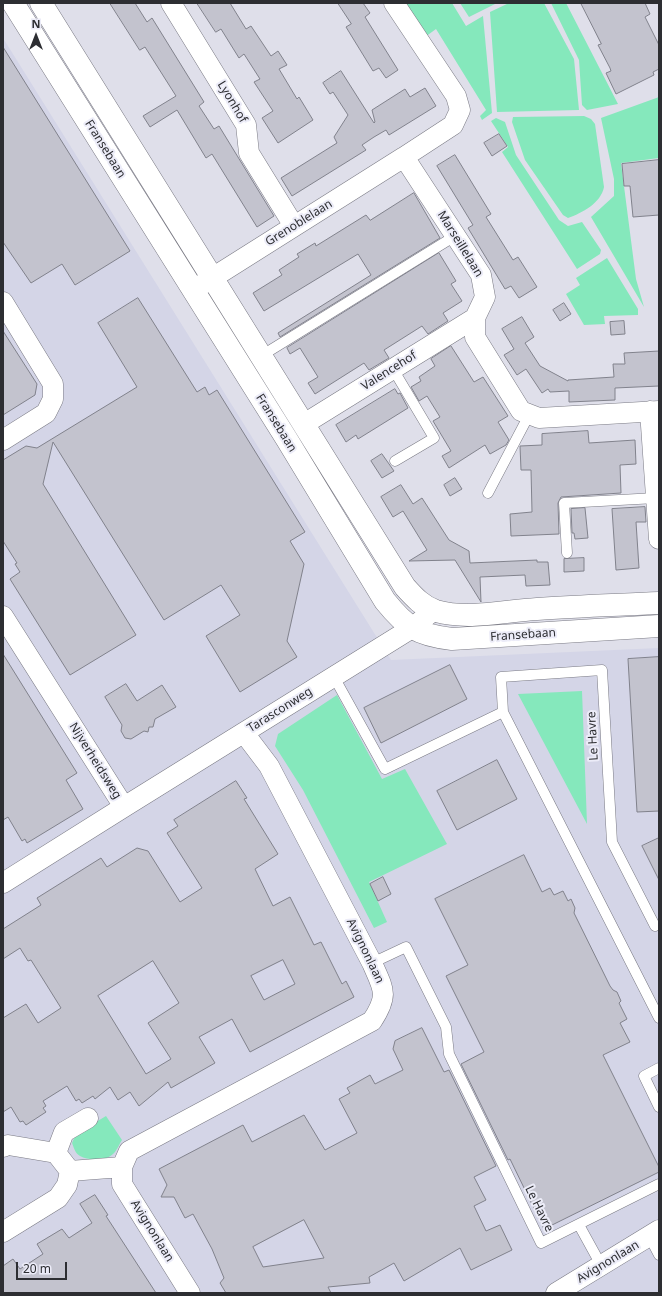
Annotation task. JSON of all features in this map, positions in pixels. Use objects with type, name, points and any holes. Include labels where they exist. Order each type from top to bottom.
[{"type":"street","name":"Fransebaan","points":[[13,3],[193,290],[385,601],[399,618],[412,628],[430,637],[452,639],[659,626]]},
{"type":"street","name":"Fransebaan","points":[[41,3],[405,587],[419,603],[434,610],[451,614],[470,615],[535,609],[659,603]]},
{"type":"street","name":"Lyonhof","points":[[170,3],[246,126],[249,153],[294,226]]},
{"type":"street","points":[[394,3],[456,96],[460,110],[453,125],[404,157]]},
{"type":"street","name":"Grenoblelaan","points":[[193,290],[404,157]]},
{"type":"street","name":"Marseillelaan","points":[[404,157],[481,276],[484,285],[485,297],[475,318],[475,337],[521,411],[529,415]]},
{"type":"street","points":[[3,302],[53,384],[53,399],[46,413],[3,440]]},
{"type":"street","name":"Valencehof","points":[[304,424],[475,318]]},
{"type":"street","points":[[529,415],[539,418],[655,411],[656,498],[659,539]]},
{"type":"street","name":"Tarasconweg","points":[[124,806],[412,628],[434,610]]},
{"type":"street","name":"Nijverheidsweg","points":[[3,616],[124,806],[3,882]]},
{"type":"street","name":"Avignonlaan","points":[[190,1293],[122,1184],[122,1167],[129,1151],[372,1021],[382,1005],[383,988],[372,963],[269,766],[244,733]]},
{"type":"street","points":[[56,1154],[64,1132],[88,1118]]},
{"type":"street","points":[[3,1147],[8,1145],[56,1154],[70,1171]]},
{"type":"street","points":[[70,1171],[122,1167]]},
{"type":"street","points":[[3,1232],[58,1198],[67,1185],[70,1171]]},
{"type":"street","name":"Avignonlaan","points":[[556,1293],[654,1233]]},
{"type":"lane","points":[[261,356],[455,236]]},
{"type":"lane","points":[[393,369],[434,438],[395,461]]},
{"type":"lane","points":[[488,493],[529,415]]},
{"type":"lane","points":[[567,553],[564,503],[656,498]]},
{"type":"lane","name":"Le Havre","points":[[658,928],[612,842],[602,670],[501,677],[503,712],[659,1018]]},
{"type":"lane","points":[[334,677],[385,769],[503,712]]},
{"type":"lane","name":"Le Havre","points":[[372,963],[406,947],[446,1027],[449,1054],[542,1243],[659,1184]]},
{"type":"lane","points":[[659,1068],[644,1076],[659,1107]]},
{"type":"lane","points":[[579,1224],[601,1265]]},
{"type":"lane","points":[[654,1233],[659,1255]]},
{"type":"shaded area","points":[[3,38],[391,660],[659,648],[659,1293],[3,1293]]},
{"type":"green space","points":[[404,3],[452,3],[466,26],[483,16],[492,113],[482,120],[480,116],[486,110],[436,29],[425,37]]},
{"type":"green space","points":[[460,3],[497,3],[469,17]]},
{"type":"green space","points":[[509,3],[544,3],[574,59],[579,110],[497,112],[490,12]]},
{"type":"green space","points":[[551,3],[566,3],[618,104],[587,110],[582,105],[579,60]]},
{"type":"green space","points":[[659,97],[659,158],[621,163],[636,279],[644,307],[591,217],[614,196],[614,179],[601,118]]},
{"type":"green space","points":[[584,116],[591,119],[595,124],[604,187],[595,203],[585,210],[568,218],[563,215],[525,160],[512,122],[513,117]]},
{"type":"green space","points":[[496,118],[505,122],[516,155],[559,220],[568,226],[582,222],[601,250],[600,254],[577,269],[502,152],[508,147],[491,121]]},
{"type":"green space","points":[[607,258],[638,309],[638,315],[604,316],[605,324],[584,325],[566,294],[580,285],[576,278]]},
{"type":"green space","points":[[582,691],[587,824],[518,694]]},
{"type":"green space","points":[[337,695],[382,779],[405,769],[447,844],[369,882],[387,922],[374,928],[303,790],[275,746],[278,734]]},
{"type":"green space","points":[[106,1116],[122,1140],[116,1151],[106,1158],[97,1160],[83,1158],[78,1155],[72,1143],[76,1134]]},
{"type":"building","points":[[110,3],[135,3],[147,22],[152,18],[204,102],[199,106],[214,129],[219,126],[274,216],[257,227],[212,154],[206,158],[177,110],[150,127],[143,116],[176,96],[145,47],[140,50]]},
{"type":"building","points":[[197,3],[230,3],[246,29],[251,26],[271,56],[278,51],[287,65],[279,69],[297,99],[299,97],[313,120],[278,143],[262,118],[273,111],[254,82],[260,79],[244,54],[239,58],[221,29],[216,32]]},
{"type":"building","points":[[338,3],[363,3],[370,13],[365,17],[398,70],[386,78],[379,68],[373,71],[346,27],[351,24]]},
{"type":"building","points":[[581,3],[645,3],[650,14],[645,17],[659,45],[659,69],[653,72],[654,75],[616,94],[606,73],[611,71],[598,45],[601,44]]},
{"type":"building","points":[[3,47],[130,251],[75,285],[62,264],[31,283],[3,242]]},
{"type":"building","points":[[341,71],[374,123],[372,110],[405,89],[410,97],[425,88],[436,106],[389,135],[386,130],[374,137],[362,145],[366,150],[292,196],[281,178],[337,143],[334,137],[348,115],[333,92],[330,94],[323,83]]},
{"type":"building","points":[[499,134],[507,146],[492,156],[484,143]]},
{"type":"building","points":[[455,155],[491,214],[486,217],[513,260],[518,257],[537,287],[519,298],[511,286],[505,289],[468,228],[473,225],[437,166]]},
{"type":"building","points":[[659,160],[659,215],[633,217],[630,186],[624,186],[622,164]]},
{"type":"building","points":[[414,193],[440,238],[280,337],[278,333],[371,275],[358,254],[264,311],[253,293],[282,275],[279,270],[299,257],[297,254],[315,243],[316,246],[366,215],[370,220]]},
{"type":"building","points":[[439,253],[456,281],[451,284],[462,301],[443,313],[448,321],[428,334],[422,326],[384,350],[389,358],[369,370],[364,363],[315,394],[308,383],[318,377],[300,348],[290,354],[287,348]]},
{"type":"building","points":[[138,298],[197,392],[205,387],[209,395],[217,390],[305,532],[290,541],[304,564],[287,641],[297,657],[240,692],[206,636],[240,615],[221,585],[164,620],[53,442],[43,484],[136,635],[70,675],[10,579],[20,572],[15,564],[17,563],[3,541],[3,460],[26,446],[37,448],[137,387],[98,323]]},
{"type":"building","points":[[564,303],[571,314],[560,321],[553,310]]},
{"type":"building","points":[[522,317],[534,337],[525,343],[540,366],[568,381],[614,377],[613,364],[625,364],[624,353],[659,351],[659,386],[615,388],[615,400],[569,402],[569,391],[550,392],[548,389],[542,393],[526,369],[517,375],[504,355],[514,349],[502,329]]},
{"type":"building","points":[[624,321],[625,334],[611,335],[610,322]]},
{"type":"building","points":[[3,331],[37,384],[35,395],[3,415]]},
{"type":"building","points":[[451,346],[474,382],[483,377],[508,416],[498,422],[509,440],[506,445],[490,454],[485,445],[449,468],[442,456],[451,451],[433,421],[440,417],[427,396],[419,401],[411,387],[421,381],[419,377],[435,366],[431,359]]},
{"type":"building","points":[[395,389],[398,394],[400,393],[408,408],[358,439],[356,435],[346,442],[336,425]]},
{"type":"building","points":[[588,431],[589,443],[635,440],[636,464],[620,465],[621,493],[561,497],[558,503],[559,534],[511,536],[510,514],[532,512],[531,470],[521,470],[520,446],[542,445],[542,434]]},
{"type":"building","points":[[382,454],[394,471],[382,478],[371,461]]},
{"type":"building","points":[[455,478],[462,489],[450,496],[444,485]]},
{"type":"building","points":[[401,485],[413,504],[422,498],[449,540],[469,551],[470,563],[537,560],[537,562],[548,562],[550,585],[526,586],[525,575],[480,577],[481,602],[455,560],[409,561],[427,550],[403,511],[393,517],[381,497]]},
{"type":"building","points":[[645,507],[646,522],[636,522],[639,568],[616,570],[612,509]]},
{"type":"building","points":[[585,508],[588,538],[575,539],[574,533],[572,533],[571,509]]},
{"type":"building","points":[[584,558],[584,571],[564,572],[564,559]]},
{"type":"building","points":[[3,654],[77,773],[66,780],[83,809],[27,843],[25,839],[22,841],[8,817],[3,820]]},
{"type":"building","points":[[659,657],[659,811],[637,812],[628,659]]},
{"type":"building","points":[[450,665],[467,699],[381,743],[364,708]]},
{"type":"building","points":[[126,684],[137,701],[162,685],[176,707],[155,719],[153,727],[149,727],[148,732],[144,731],[131,739],[125,738],[121,731],[122,725],[105,697]]},
{"type":"building","points":[[497,760],[517,799],[457,830],[437,791]]},
{"type":"building","points":[[236,781],[247,798],[244,799],[278,854],[255,869],[273,906],[290,897],[314,945],[321,942],[342,984],[346,981],[354,997],[250,1052],[232,1019],[199,1037],[215,1063],[171,1088],[168,1082],[139,1106],[130,1092],[118,1100],[110,1087],[95,1099],[93,1096],[82,1103],[79,1099],[76,1101],[67,1086],[43,1101],[46,1106],[43,1108],[46,1112],[26,1125],[23,1121],[20,1122],[11,1107],[3,1112],[3,1018],[26,1004],[38,1023],[61,1008],[31,960],[28,961],[20,948],[3,959],[3,929],[41,905],[37,898],[101,858],[107,867],[137,848],[148,851],[180,902],[202,888],[167,833],[178,826],[174,820]],"holes":[[[283,960],[295,984],[264,1000],[251,976]],[[153,961],[179,1003],[148,1023],[171,1059],[146,1074],[98,996]]]},
{"type":"building","points":[[659,838],[659,880],[642,846]]},
{"type":"building","points":[[524,855],[542,892],[550,888],[554,895],[563,891],[568,901],[571,899],[575,908],[574,913],[610,986],[617,992],[621,1001],[619,1003],[627,1019],[620,1023],[630,1042],[603,1055],[659,1167],[659,1172],[544,1229],[461,1064],[484,1052],[446,976],[468,965],[435,899]]},
{"type":"building","points":[[383,877],[391,894],[378,901],[370,884]]},
{"type":"building","points":[[422,1028],[444,1072],[449,1070],[496,1166],[474,1177],[486,1200],[474,1206],[486,1231],[500,1225],[512,1250],[471,1270],[460,1248],[404,1281],[394,1263],[369,1277],[370,1283],[328,1287],[331,1293],[226,1293],[220,1283],[224,1278],[212,1249],[193,1214],[185,1218],[174,1197],[161,1197],[167,1185],[159,1169],[243,1125],[252,1142],[304,1115],[325,1150],[357,1133],[339,1099],[350,1093],[347,1088],[370,1075],[375,1084],[403,1070],[393,1049],[395,1041]],"holes":[[[304,1220],[324,1258],[263,1267],[253,1247]]]},
{"type":"building","points":[[95,1195],[108,1215],[106,1216],[156,1293],[3,1293],[3,1266],[13,1259],[20,1269],[43,1254],[37,1244],[62,1229],[69,1238],[92,1223],[80,1204]]}]
